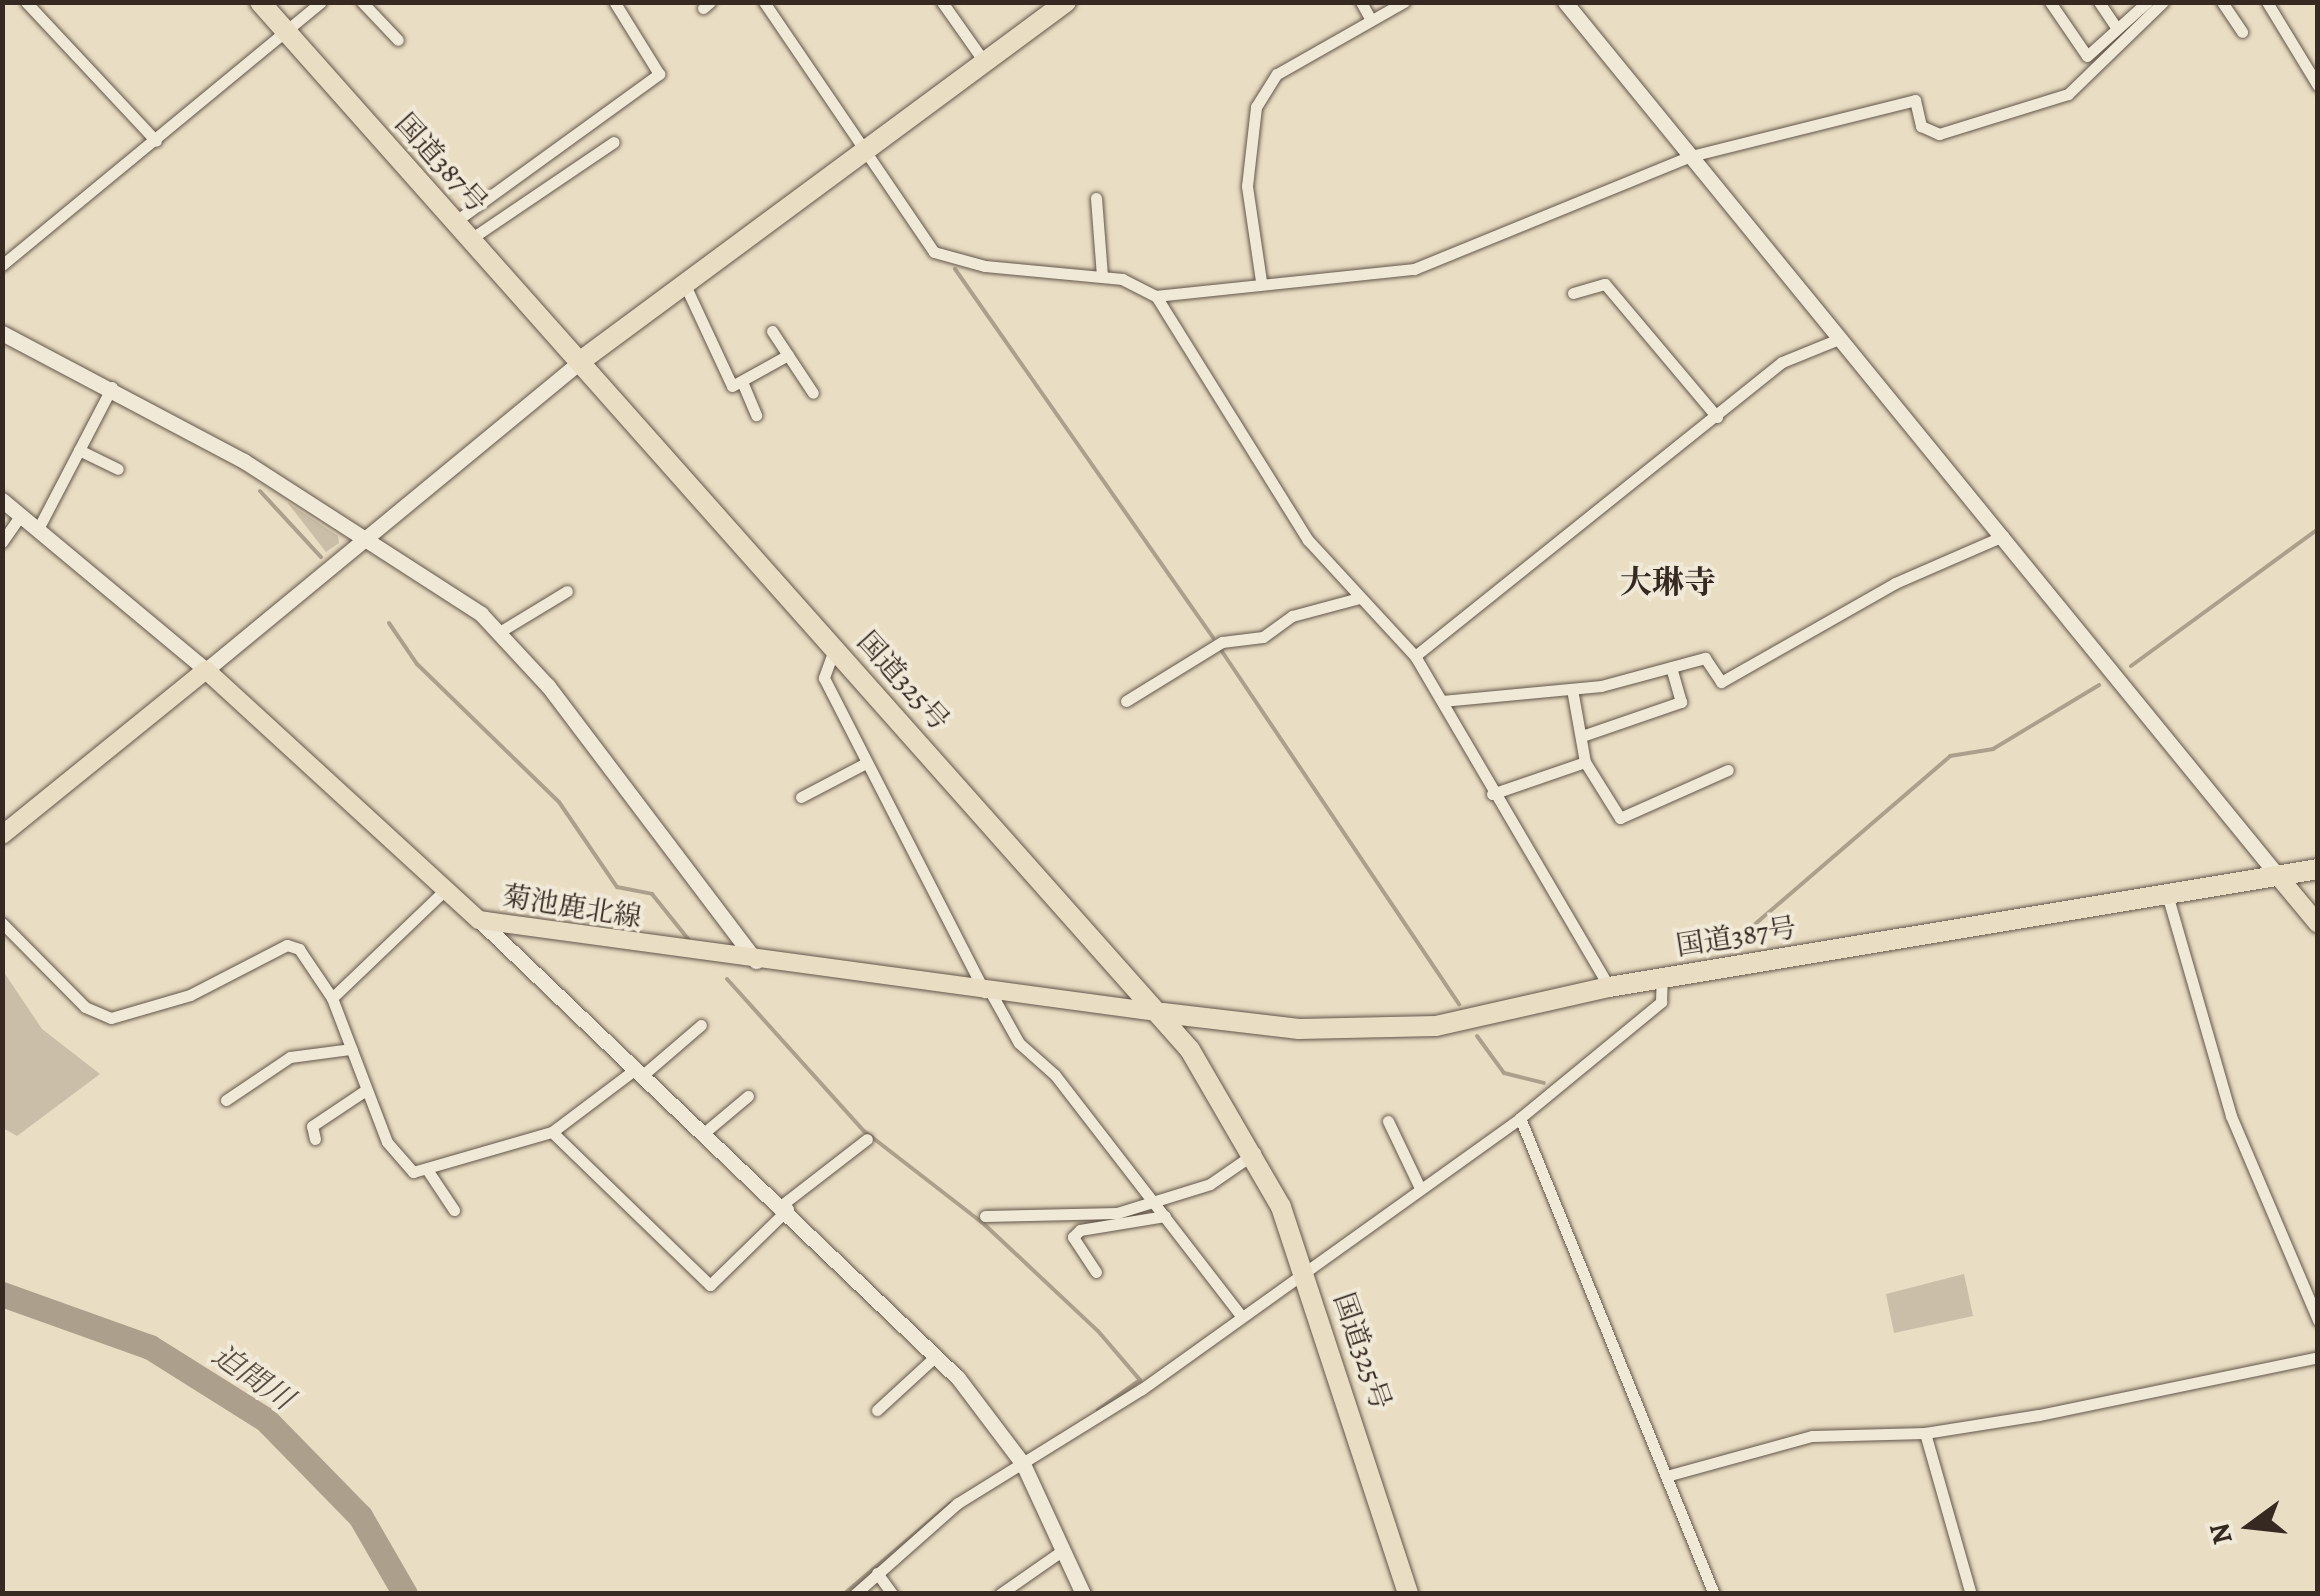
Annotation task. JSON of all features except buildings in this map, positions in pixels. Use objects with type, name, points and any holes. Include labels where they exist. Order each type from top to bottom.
[{"type":"highway","name":"国道387号","points":[[260,2],[582,360]]},
{"type":"highway","points":[[582,360],[1066,2]]},
{"type":"highway","name":"国道325号","points":[[582,360],[1163,1013],[1255,1153],[1305,1269],[1408,1594]]},
{"type":"highway","name":"国道387号","points":[[1163,1013],[1405,1030],[1609,987],[2318,869]]},
{"type":"main road","points":[[2,834],[206,670]]},
{"type":"main road","name":"菊池鹿北線","points":[[206,670],[478,920],[756,961],[1163,1013]]},
{"type":"main road","points":[[2278,876],[2318,924]]},
{"type":"street","points":[[26,2],[156,141]]},
{"type":"street","points":[[2,265],[321,2]]},
{"type":"street","points":[[362,2],[398,40]]},
{"type":"street","points":[[764,2],[870,148],[934,252],[985,266],[1102,276],[1156,296],[1262,281],[1414,270],[1691,156],[1914,100],[1922,126],[1939,134],[2068,94],[2163,2]]},
{"type":"street","points":[[942,2],[985,63]]},
{"type":"street","points":[[1361,2],[1370,18]]},
{"type":"street","points":[[1262,281],[1247,186],[1256,107],[1276,74],[1404,2]]},
{"type":"street","points":[[1565,2],[2278,876]]},
{"type":"street","points":[[2050,2],[2087,56],[2142,4]]},
{"type":"street","points":[[2099,2],[2117,29]]},
{"type":"street","points":[[2266,2],[2318,86]]},
{"type":"street","points":[[456,221],[659,74],[615,3]]},
{"type":"street","points":[[2218,4],[2242,32]]},
{"type":"street","points":[[472,238],[614,142]]},
{"type":"street","points":[[1096,198],[1102,276]]},
{"type":"street","points":[[685,284],[728,383],[742,384],[788,355]]},
{"type":"street","points":[[1574,293],[1605,284],[1717,417]]},
{"type":"street","points":[[1156,296],[1308,540],[1415,656],[1492,794],[1609,987]]},
{"type":"street","points":[[772,330],[813,393]]},
{"type":"street","points":[[2,333],[112,386],[366,538],[500,630],[756,961]]},
{"type":"street","points":[[1415,656],[1782,362],[1841,338]]},
{"type":"street","points":[[2,500],[206,670],[582,360]]},
{"type":"street","points":[[742,384],[756,414]]},
{"type":"street","points":[[38,530],[112,386]]},
{"type":"street","points":[[79,450],[118,469]]},
{"type":"street","points":[[2,542],[21,515]]},
{"type":"street","points":[[1442,700],[1572,689],[1705,658],[1721,682],[1896,583],[2002,536]]},
{"type":"street","points":[[500,630],[567,591]]},
{"type":"street","points":[[1126,701],[1222,642],[1263,637],[1292,616],[1359,598]]},
{"type":"street","points":[[835,647],[820,666],[824,678],[988,992],[1019,1043],[1155,1203],[1240,1316]]},
{"type":"street","points":[[1582,736],[1681,702],[1671,667]]},
{"type":"street","points":[[1572,689],[1585,762],[1620,818],[1728,770]]},
{"type":"street","points":[[1492,794],[1585,762]]},
{"type":"street","points":[[802,797],[866,763]]},
{"type":"street","points":[[332,998],[446,890]]},
{"type":"street","points":[[2166,894],[2231,1116],[2318,1320]]},
{"type":"street","points":[[478,920],[786,1206],[937,1355],[1023,1464],[1083,1594]]},
{"type":"street","points":[[2,923],[85,1007],[111,1018],[190,995],[288,945],[309,959],[332,998],[366,1090],[402,1167],[428,1171],[552,1132],[700,1025]]},
{"type":"street","points":[[854,1594],[958,1503],[1023,1464],[1240,1316],[1520,1118],[1661,1002],[1662,978]]},
{"type":"street","points":[[226,1100],[290,1057],[351,1048]]},
{"type":"street","points":[[315,1139],[312,1126],[366,1090]]},
{"type":"street","points":[[706,1132],[748,1096]]},
{"type":"street","points":[[1520,1118],[1670,1475],[1714,1594]]},
{"type":"street","points":[[1388,1122],[1420,1188]]},
{"type":"street","points":[[552,1132],[710,1285],[786,1206],[866,1139]]},
{"type":"street","points":[[985,1216],[1074,1219],[1155,1203],[1210,1184],[1255,1153]]},
{"type":"street","points":[[428,1171],[454,1210]]},
{"type":"street","points":[[1096,1272],[1073,1237],[1080,1230],[1164,1216]]},
{"type":"street","points":[[877,1410],[937,1355]]},
{"type":"street","points":[[1670,1475],[1840,1431],[1925,1432],[2318,1357]]},
{"type":"street","points":[[1925,1432],[1971,1594]]},
{"type":"street","points":[[1000,1594],[1063,1550]]},
{"type":"street","points":[[877,1573],[892,1594]]},
{"type":"shaded area","points":[[287,502],[338,536],[339,543],[326,552]]},
{"type":"shaded area","points":[[3,971],[42,1029],[100,1074],[17,1136],[3,1128]]},
{"type":"shaded area","points":[[1964,1274],[1973,1316],[1894,1333],[1886,1294]]},
{"type":"waterway","points":[[955,269],[1213,638]]},
{"type":"waterway","points":[[260,491],[321,557]]},
{"type":"waterway","points":[[2131,666],[2318,529]]},
{"type":"waterway","points":[[389,623],[417,664],[559,802],[617,887],[652,894],[689,940]]},
{"type":"waterway","points":[[1221,650],[1459,1004]]},
{"type":"waterway","points":[[1726,949],[1950,756],[1993,749],[2099,685]]},
{"type":"waterway","points":[[727,979],[864,1131],[985,1225],[1098,1331],[1140,1380],[1098,1410]]},
{"type":"waterway","points":[[1477,1036],[1504,1073],[1544,1083]]},
{"type":"waterway","name":"迫間川","points":[[2,1294],[150,1347],[265,1419],[360,1516],[405,1594]]},
{"type":"waterway","points":[[844,1594],[951,1503]]},
{"type":"district","name":"大琳寺","points":[[1668,582]]}]
